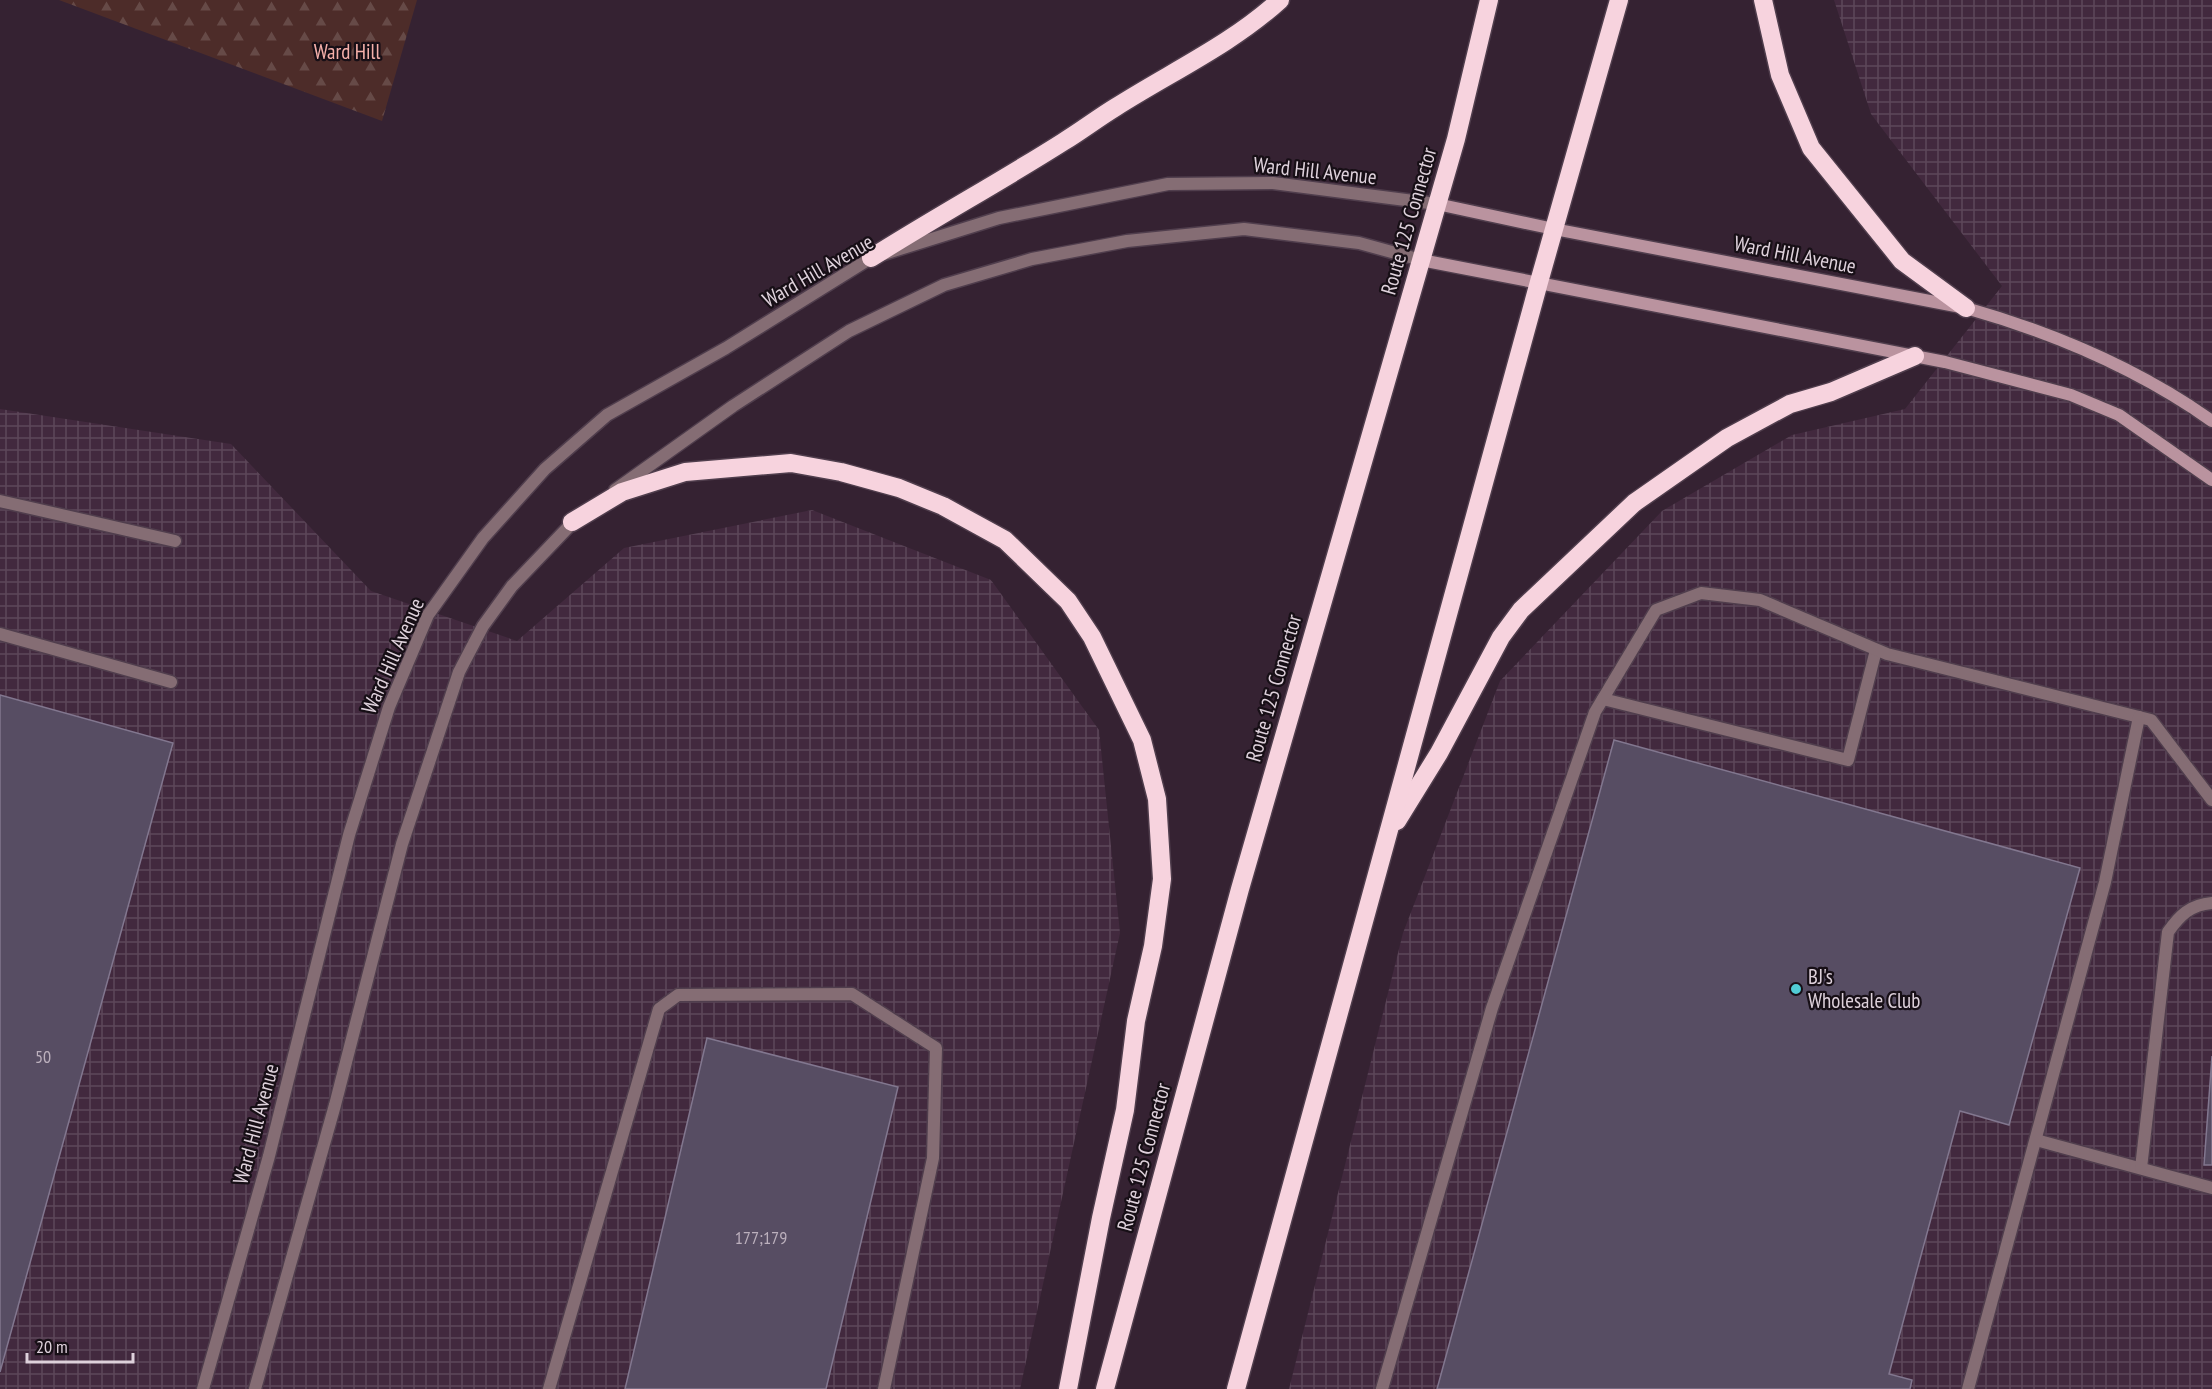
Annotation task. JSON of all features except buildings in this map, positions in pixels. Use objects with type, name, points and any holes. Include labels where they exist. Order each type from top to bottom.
[{"type":"highway","points":[[871,258],[950,208],[1063,142],[1116,106],[1177,72],[1261,17],[1280,0]]},
{"type":"highway","name":"Route 125 Connector","points":[[1105,1389],[1240,889],[1456,139],[1489,0]]},
{"type":"highway","points":[[1236,1389],[1539,282],[1619,0]]},
{"type":"highway","points":[[1763,0],[1780,75],[1811,148],[1902,261],[1966,308]]},
{"type":"highway","points":[[1387,837],[1439,753],[1501,637],[1521,610],[1634,503],[1727,438],[1790,404],[1831,392],[1915,356]]},
{"type":"highway","points":[[572,522],[622,492],[685,472],[791,463],[841,472],[899,488],[932,502],[1005,540],[1068,601],[1092,637],[1142,740],[1157,799],[1162,879],[1152,946],[1136,1021],[1125,1110],[1101,1218],[1068,1389]]},
{"type":"street","name":"Ward Hill Avenue","points":[[203,1389],[269,1156],[349,835],[389,707],[428,615],[483,538],[544,469],[607,416],[726,348],[871,258],[999,218],[1168,184],[1273,183],[1437,204],[1554,230],[1966,308],[2013,322],[2118,363],[2212,421]]},
{"type":"street","points":[[255,1389],[335,1105],[402,844],[459,672],[483,626],[512,586],[572,522],[733,406],[849,332],[944,285],[1032,259],[1127,241],[1244,229],[1359,243],[1421,260],[1915,356],[2008,378],[2091,403],[2129,421],[2212,480]]},
{"type":"street","points":[[0,501],[175,541]]},
{"type":"street","points":[[1382,1389],[1492,1008],[1595,712],[1656,610],[1701,593],[1760,600],[1876,650],[2151,720],[2212,801]]},
{"type":"street","points":[[0,634],[171,681]]},
{"type":"street","points":[[1603,699],[1848,760],[1876,650]]},
{"type":"street","points":[[1968,1389],[2105,882],[2139,717]]},
{"type":"street","points":[[2141,1168],[2168,932],[2182,914],[2199,904],[2212,903]]},
{"type":"street","points":[[549,1389],[659,1009],[678,995],[852,994],[936,1048],[933,1158],[884,1389]]},
{"type":"street","points":[[2036,1140],[2212,1188]]},
{"type":"shaded area","points":[[1834,0],[2212,0],[2212,1389],[1289,1389],[1403,933],[1500,681],[1662,511],[1792,435],[1905,409],[2002,286],[1871,114]]},
{"type":"shaded area","points":[[0,409],[231,444],[371,591],[517,641],[624,548],[812,510],[991,580],[1099,730],[1120,933],[1020,1389],[0,1389]]},
{"type":"green space","name":"Ward Hill","points":[[59,0],[417,0],[382,121]]},
{"type":"place","name":"BJ's Wholesale Club","points":[[1796,989]]}]
